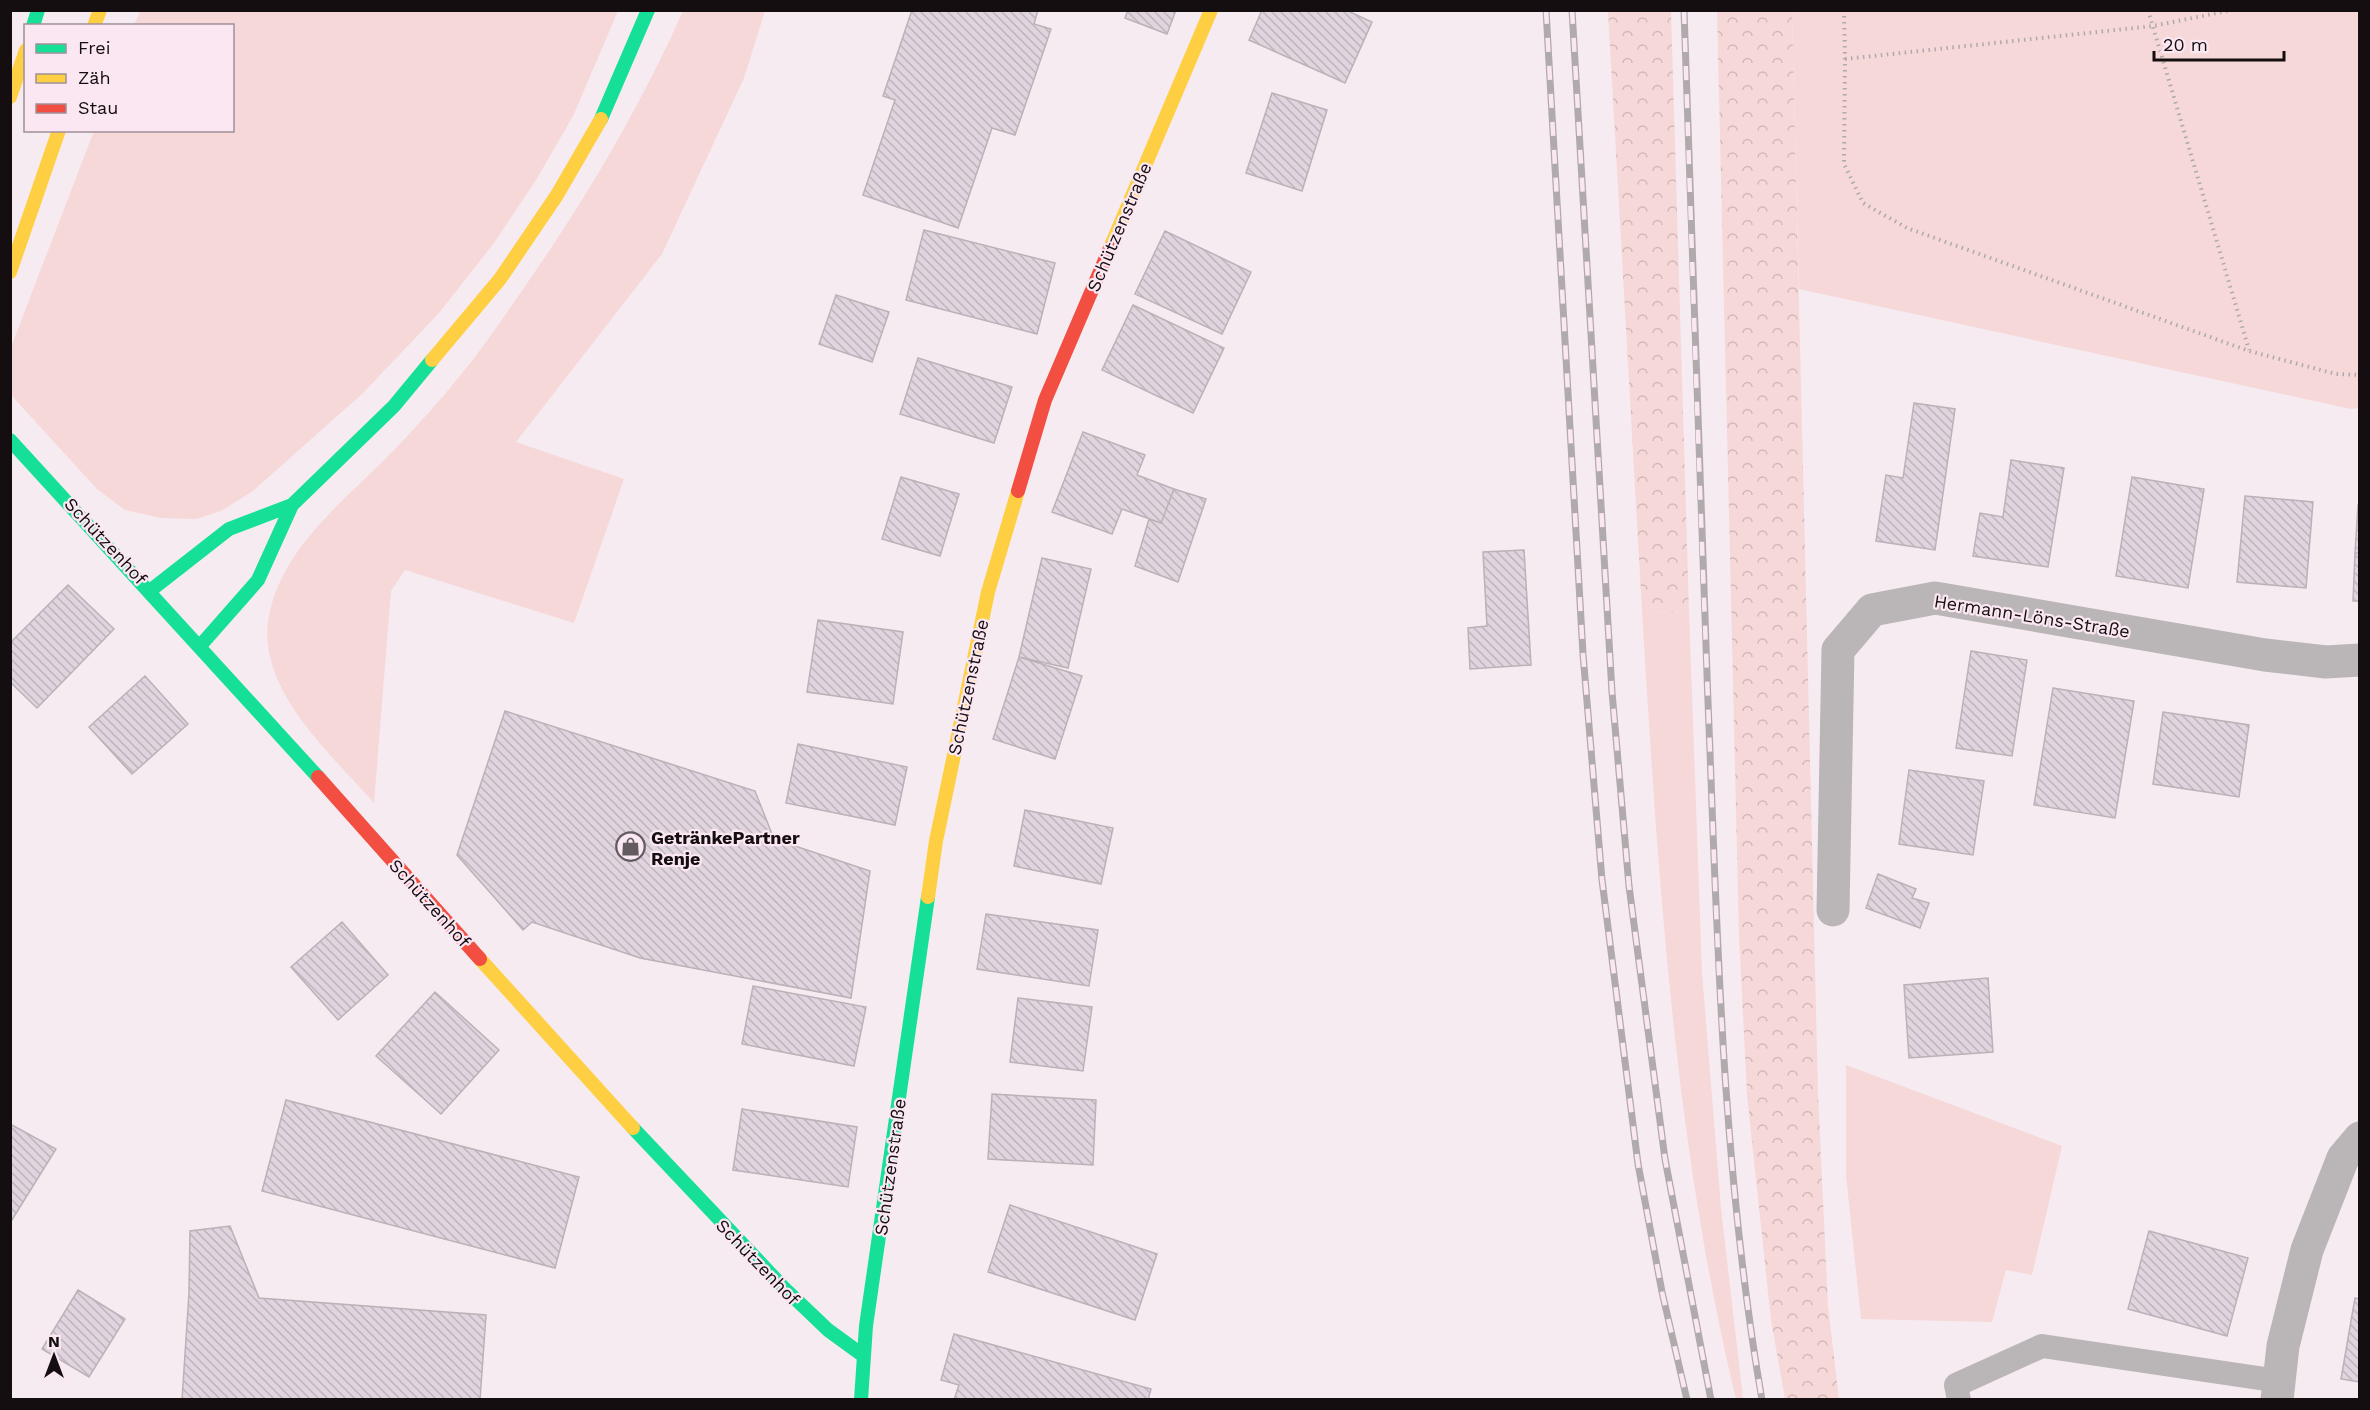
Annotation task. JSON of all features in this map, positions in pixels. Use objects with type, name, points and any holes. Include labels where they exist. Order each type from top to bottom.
[{"type":"main road","points":[[200,646],[258,580],[292,505],[394,406],[500,279],[557,195],[599,124],[648,10]]},
{"type":"main road","name":"Schützenstraße","points":[[861,1400],[861,1354],[936,841],[988,592],[1045,400],[1211,10]]},
{"type":"main road","points":[[10,97],[24,56]]},
{"type":"main road","points":[[10,272],[58,132]]},
{"type":"main road","name":"Schützenhof","points":[[10,440],[151,590],[693,1194],[799,1305],[833,1336],[861,1354]]},
{"type":"main road","points":[[151,590],[229,529],[292,505]]},
{"type":"street","name":"Hermann-Löns-Straße","points":[[1833,910],[1838,650],[1872,610],[1935,598],[2265,655],[2326,662],[2360,660]]},
{"type":"street","points":[[2278,1390],[2283,1346],[2307,1250],[2343,1158],[2360,1138]]},
{"type":"lane","points":[[1959,1400],[1956,1385],[2042,1346],[2278,1390]]},
{"type":"path","points":[[1844,10],[1844,164],[1863,203],[1907,228],[2249,351],[2336,374],[2360,375]]},
{"type":"path","points":[[2148,10],[2249,351]]},
{"type":"path","points":[[1845,58],[2153,26],[2232,10]]},
{"type":"green space","points":[[140,11],[618,11],[573,116],[536,180],[494,243],[439,313],[363,393],[253,491],[221,511],[196,519],[161,518],[125,510],[97,489],[11,395],[11,347],[94,132],[234,132],[234,24],[134,24]]},
{"type":"green space","points":[[683,11],[765,11],[744,78],[662,254],[516,442],[624,479],[574,623],[405,570],[391,591],[374,803],[300,718],[273,669],[268,643],[269,616],[276,591],[302,545],[428,414],[496,329],[552,247],[613,148],[650,81]]},
{"type":"green space","points":[[1608,11],[1671,11],[1689,612],[1642,611]]},
{"type":"green space","points":[[1717,11],[1792,11],[1818,1094],[1828,1306],[1839,1399],[1785,1399],[1771,1320],[1747,1095],[1739,935]]},
{"type":"green space","points":[[1792,11],[2359,11],[2359,408],[2351,409],[1799,289]]},
{"type":"green space","points":[[1642,611],[1689,612],[1702,973],[1721,1208],[1743,1399],[1736,1399],[1715,1302],[1697,1205],[1683,1106],[1662,909]]},
{"type":"green space","points":[[1846,1065],[2062,1146],[2032,1275],[2006,1270],[1992,1322],[1861,1319],[1846,1175]]},
{"type":"building","points":[[912,10],[1038,10],[1034,24],[1051,29],[1015,135],[992,128],[958,228],[863,195],[895,100],[883,96]]},
{"type":"building","points":[[1128,10],[1176,10],[1167,34],[1125,18]]},
{"type":"building","points":[[1262,10],[1346,10],[1372,22],[1345,83],[1249,40]]},
{"type":"building","points":[[1272,93],[1327,110],[1302,191],[1246,173]]},
{"type":"building","points":[[924,230],[1055,263],[1037,334],[906,300]]},
{"type":"building","points":[[1165,231],[1251,272],[1222,334],[1135,294]]},
{"type":"building","points":[[836,295],[889,312],[872,362],[819,344]]},
{"type":"building","points":[[1133,305],[1224,348],[1193,413],[1102,370]]},
{"type":"building","points":[[918,358],[1012,387],[994,443],[900,414]]},
{"type":"building","points":[[1914,403],[1955,409],[1935,550],[1876,541],[1886,475],[1903,478]]},
{"type":"building","points":[[1083,432],[1145,455],[1137,475],[1174,489],[1161,523],[1122,509],[1112,534],[1052,512]]},
{"type":"building","points":[[2011,460],[2064,468],[2048,567],[1973,556],[1980,513],[2003,517]]},
{"type":"building","points":[[901,477],[959,494],[940,556],[882,539]]},
{"type":"building","points":[[2132,477],[2204,489],[2188,588],[2116,576]]},
{"type":"building","points":[[1174,489],[1206,499],[1178,582],[1135,566],[1149,519],[1161,523]]},
{"type":"building","points":[[2245,496],[2313,502],[2306,588],[2237,582]]},
{"type":"building","points":[[2358,505],[2360,505],[2360,553],[2355,553]]},
{"type":"building","points":[[1524,550],[1531,665],[1470,669],[1468,628],[1487,626],[1483,552]]},
{"type":"building","points":[[2355,553],[2360,553],[2360,601],[2353,601]]},
{"type":"building","points":[[1042,558],[1091,569],[1068,668],[1019,657]]},
{"type":"building","points":[[68,585],[114,629],[37,708],[10,682],[10,643]]},
{"type":"building","points":[[818,620],[903,632],[893,704],[807,692]]},
{"type":"building","points":[[1971,651],[2027,660],[2012,756],[1956,748]]},
{"type":"building","points":[[1019,657],[1082,676],[1055,759],[993,739]]},
{"type":"building","points":[[145,676],[188,724],[132,774],[89,727]]},
{"type":"building","points":[[2053,688],[2134,701],[2115,818],[2034,805]]},
{"type":"building","name":"GetränkePartner Renje","points":[[505,711],[755,791],[774,839],[870,871],[851,998],[640,958],[532,922],[523,930],[457,855]]},
{"type":"building","points":[[2163,712],[2249,725],[2239,797],[2153,784]]},
{"type":"building","points":[[798,744],[907,767],[895,825],[786,803]]},
{"type":"building","points":[[1909,770],[1984,781],[1973,855],[1899,844]]},
{"type":"building","points":[[1025,810],[1113,828],[1101,884],[1014,866]]},
{"type":"building","points":[[1878,874],[1916,889],[1912,898],[1929,903],[1920,928],[1866,908]]},
{"type":"building","points":[[986,914],[1098,930],[1089,986],[977,969]]},
{"type":"building","points":[[342,922],[388,975],[338,1020],[291,967]]},
{"type":"building","points":[[1988,978],[1993,1052],[1909,1058],[1904,985]]},
{"type":"building","points":[[753,986],[866,1007],[854,1066],[742,1044]]},
{"type":"building","points":[[435,992],[499,1050],[441,1114],[376,1056]]},
{"type":"building","points":[[1018,998],[1092,1007],[1083,1071],[1010,1062]]},
{"type":"building","points":[[992,1094],[1096,1100],[1093,1165],[988,1159]]},
{"type":"building","points":[[286,1100],[579,1177],[555,1268],[262,1191]]},
{"type":"building","points":[[742,1109],[857,1127],[848,1187],[733,1170]]},
{"type":"building","points":[[10,1124],[56,1149],[10,1223]]},
{"type":"building","points":[[1010,1205],[1157,1254],[1135,1320],[988,1272]]},
{"type":"building","points":[[230,1226],[259,1298],[486,1315],[480,1400],[182,1400],[189,1293],[190,1231]]},
{"type":"building","points":[[2149,1231],[2248,1258],[2227,1336],[2128,1309]]},
{"type":"building","points":[[78,1290],[125,1319],[89,1377],[42,1349]]},
{"type":"building","points":[[2355,1298],[2360,1299],[2360,1382],[2341,1379]]},
{"type":"building","points":[[954,1334],[1151,1389],[1148,1400],[954,1400],[959,1385],[941,1380]]},
{"type":"railway","points":[[1546,10],[1583,654],[1602,880],[1638,1164],[1662,1292],[1687,1400]]},
{"type":"railway","points":[[1572,10],[1612,692],[1629,886],[1665,1159],[1711,1400]]},
{"type":"railway","points":[[1684,10],[1720,996],[1739,1239],[1762,1400]]},
{"type":"traffic: fast","points":[[34,24],[38,10]]},
{"type":"traffic: fast","points":[[601,119],[648,10]]},
{"type":"traffic: fast","points":[[151,590],[229,529],[292,505],[394,406],[432,360]]},
{"type":"traffic: fast","points":[[10,440],[318,777]]},
{"type":"traffic: fast","points":[[200,646],[258,580],[292,505]]},
{"type":"traffic: fast","points":[[861,1400],[866,1326],[928,897]]},
{"type":"traffic: fast","points":[[633,1128],[784,1288],[828,1330],[861,1354]]},
{"type":"traffic: slow","points":[[95,24],[100,10]]},
{"type":"traffic: slow","points":[[1110,248],[1211,10]]},
{"type":"traffic: slow","points":[[10,97],[24,56]]},
{"type":"traffic: slow","points":[[432,360],[500,279],[557,195],[601,119]]},
{"type":"traffic: slow","points":[[10,272],[58,132]]},
{"type":"traffic: slow","points":[[928,897],[936,841],[988,592],[1018,491]]},
{"type":"traffic: slow","points":[[480,959],[633,1128]]},
{"type":"traffic: jam","points":[[1018,491],[1045,400],[1110,248]]},
{"type":"traffic: jam","points":[[318,777],[480,959]]},
{"type":"place","name":"GetränkePartner Renje","points":[[630,847]]}]
